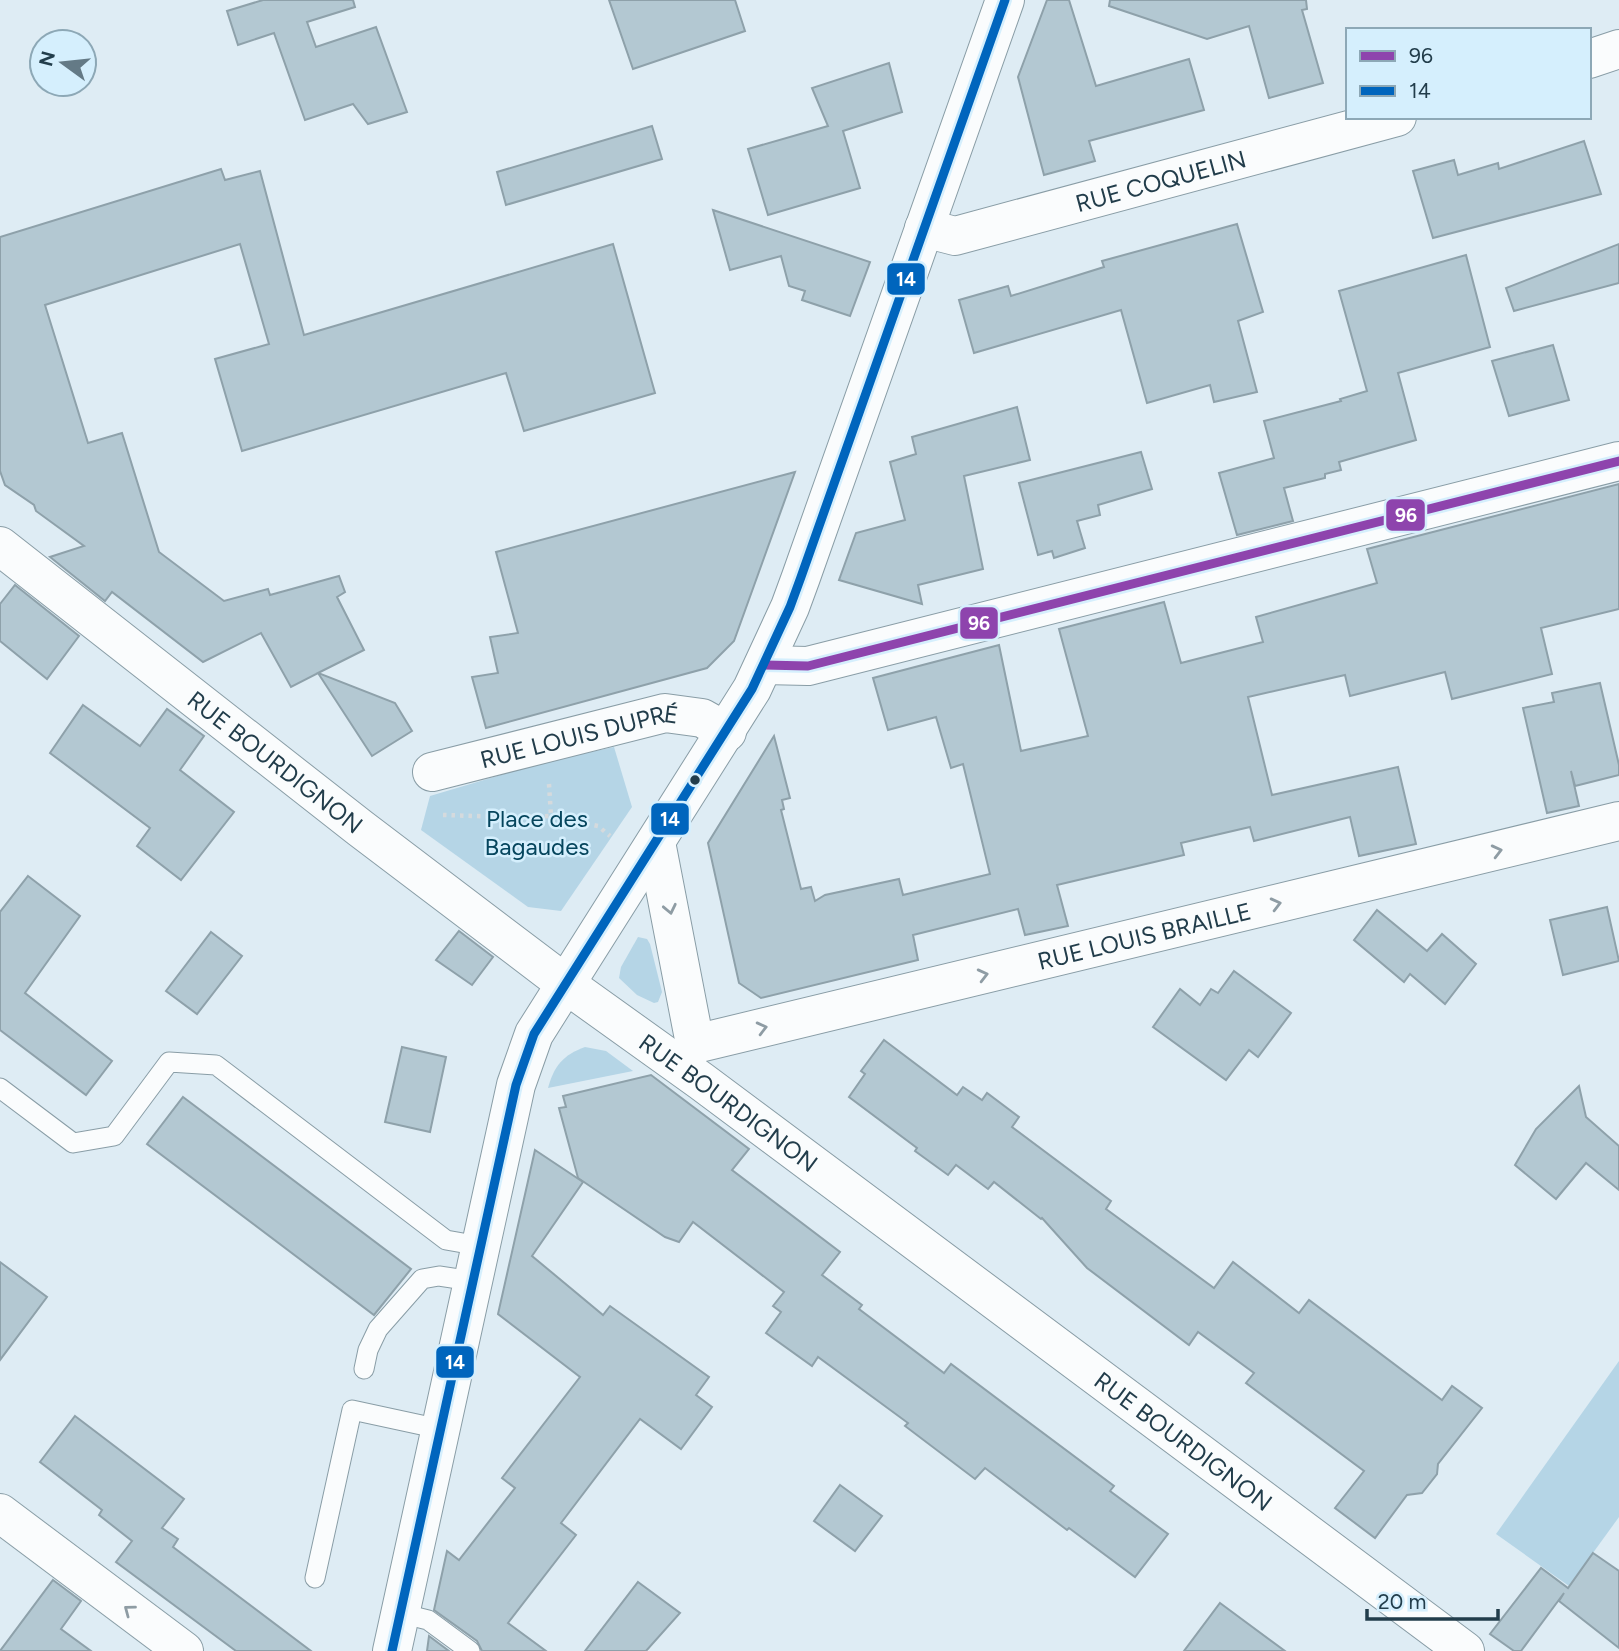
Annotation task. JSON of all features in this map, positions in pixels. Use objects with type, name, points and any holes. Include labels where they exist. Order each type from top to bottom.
[{"type":"street","points":[[392,1651],[516,1085],[534,1034],[727,732],[764,665],[801,577],[1005,0]]},
{"type":"street","points":[[1591,58],[1619,49]]},
{"type":"street","name":"RUE COQUELIN","points":[[924,228],[956,236],[1390,119]]},
{"type":"street","points":[[764,665],[808,666],[1619,461]]},
{"type":"street","name":"RUE BOURDIGNON","points":[[0,546],[360,828],[567,985],[688,1054],[1465,1651]]},
{"type":"street","name":"RUE LOUIS DUPRÉ","points":[[432,772],[665,713],[702,718],[727,732]]},
{"type":"street","name":"RUE LOUIS BRAILLE","points":[[688,1054],[1619,821]]},
{"type":"street","name":"RUE BOURDIGNON","points":[[656,842],[688,1054]]},
{"type":"street","points":[[0,1513],[184,1651]]},
{"type":"lane","points":[[0,1088],[74,1143],[114,1136],[169,1062],[216,1065],[476,1264]]},
{"type":"lane","points":[[364,1369],[368,1350],[378,1329],[422,1279],[476,1264]]},
{"type":"lane","points":[[315,1578],[352,1410],[440,1429]]},
{"type":"lane","points":[[401,1614],[428,1620],[470,1651]]},
{"type":"path","points":[[545,745],[551,816]]},
{"type":"path","points":[[439,814],[551,816],[598,826],[619,844]]},
{"type":"green space","name":"Place des Bagaudes","points":[[614,747],[632,807],[561,911],[528,907],[421,830],[430,796],[548,761]]},
{"type":"green space","points":[[638,937],[647,939],[650,944],[662,992],[658,1002],[654,1003],[637,995],[619,978],[621,967]]},
{"type":"green space","points":[[585,1047],[606,1051],[633,1071],[548,1088],[560,1062]]},
{"type":"green space","points":[[1619,1361],[1619,1517],[1569,1586],[1496,1534]]},
{"type":"building","points":[[263,0],[353,0],[355,7],[307,22],[316,47],[376,27],[407,112],[368,124],[353,104],[305,120],[274,33],[238,45],[227,11]]},
{"type":"building","points":[[609,0],[735,0],[745,31],[633,69]]},
{"type":"building","points":[[1047,0],[1069,0],[1096,86],[1189,59],[1204,110],[1089,141],[1095,161],[1044,175],[1018,77]]},
{"type":"building","points":[[1110,0],[1306,0],[1307,9],[1302,10],[1323,83],[1269,98],[1249,26],[1207,39],[1109,6]]},
{"type":"building","points":[[889,63],[902,112],[843,131],[860,188],[768,215],[748,149],[828,126],[812,88]]},
{"type":"building","points":[[652,126],[662,159],[506,205],[497,172]]},
{"type":"building","points":[[1584,141],[1601,194],[1433,238],[1413,171],[1454,160],[1458,175],[1498,163],[1499,169]]},
{"type":"building","points":[[221,169],[225,180],[260,171],[304,335],[613,244],[655,393],[524,431],[506,373],[242,451],[215,359],[269,344],[240,244],[45,305],[88,443],[122,433],[159,552],[224,601],[268,589],[270,595],[339,576],[345,592],[337,597],[364,650],[291,687],[261,633],[203,662],[112,592],[105,601],[50,557],[84,546],[5,485],[0,471],[0,237]]},
{"type":"building","points":[[713,210],[870,262],[850,316],[802,300],[805,291],[789,286],[781,256],[730,270]]},
{"type":"building","points":[[1237,224],[1263,312],[1238,321],[1257,392],[1214,402],[1210,385],[1147,403],[1121,310],[974,353],[959,300],[1008,286],[1011,296],[1104,267],[1102,261]]},
{"type":"building","points":[[1619,244],[1619,283],[1514,311],[1506,288]]},
{"type":"building","points":[[1466,255],[1490,347],[1398,373],[1416,440],[1339,462],[1341,470],[1325,474],[1325,478],[1284,488],[1293,521],[1237,535],[1219,473],[1274,458],[1264,421],[1341,401],[1340,399],[1367,391],[1339,291]]},
{"type":"building","points":[[1553,345],[1569,400],[1509,416],[1492,361]]},
{"type":"building","points":[[1017,407],[1030,460],[964,476],[983,569],[918,585],[922,604],[839,580],[856,533],[905,520],[890,462],[916,454],[912,437]]},
{"type":"building","points":[[1141,452],[1152,489],[1098,505],[1100,515],[1077,521],[1085,548],[1054,558],[1052,551],[1038,555],[1019,483]]},
{"type":"building","points":[[795,472],[734,641],[707,668],[486,728],[472,677],[498,673],[490,637],[518,633],[496,552]]},
{"type":"building","points":[[1619,484],[1619,609],[1541,628],[1552,674],[1452,699],[1445,672],[1350,696],[1345,675],[1248,697],[1272,795],[1398,767],[1416,844],[1359,856],[1350,817],[1254,841],[1250,827],[1181,843],[1184,855],[1057,885],[1068,926],[1025,935],[1018,909],[913,935],[918,960],[761,998],[739,983],[708,843],[774,736],[790,798],[782,800],[784,809],[781,810],[801,889],[811,887],[815,901],[825,895],[899,879],[903,895],[990,874],[963,764],[951,768],[936,717],[888,730],[873,678],[999,645],[1021,751],[1088,736],[1059,629],[1164,602],[1181,663],[1263,642],[1256,617],[1377,583],[1367,549]]},
{"type":"building","points":[[15,585],[79,636],[47,679],[0,641],[0,604]]},
{"type":"building","points":[[318,673],[395,703],[412,731],[372,756]]},
{"type":"building","points":[[1600,683],[1619,775],[1575,786],[1571,771],[1579,806],[1547,813],[1523,708],[1554,702],[1552,693]]},
{"type":"building","points":[[83,705],[140,746],[167,709],[204,736],[180,770],[234,812],[181,880],[137,846],[150,828],[50,753]]},
{"type":"building","points":[[28,876],[80,916],[25,993],[112,1061],[86,1095],[0,1030],[0,912]]},
{"type":"building","points":[[1607,907],[1619,961],[1563,975],[1550,920]]},
{"type":"building","points":[[1377,910],[1427,951],[1442,934],[1476,964],[1445,1004],[1410,974],[1404,982],[1354,940]]},
{"type":"building","points":[[459,931],[493,957],[472,985],[436,960]]},
{"type":"building","points":[[211,932],[242,956],[197,1014],[166,991]]},
{"type":"building","points":[[1234,971],[1291,1013],[1258,1057],[1249,1050],[1226,1080],[1153,1027],[1180,989],[1200,1005],[1211,989],[1218,993]]},
{"type":"building","points":[[884,1040],[957,1095],[963,1087],[982,1100],[987,1093],[1019,1117],[1012,1127],[1111,1201],[1106,1209],[1214,1288],[1233,1262],[1299,1313],[1309,1300],[1442,1400],[1452,1386],[1482,1408],[1438,1464],[1437,1474],[1422,1493],[1407,1495],[1375,1538],[1335,1508],[1364,1471],[1246,1383],[1254,1373],[1198,1332],[1189,1345],[1087,1268],[1042,1218],[994,1182],[988,1189],[956,1165],[948,1175],[849,1097],[865,1074],[861,1071]]},
{"type":"building","points":[[402,1047],[446,1057],[430,1132],[385,1122]]},
{"type":"building","points":[[651,1075],[749,1149],[732,1170],[840,1252],[822,1275],[862,1305],[859,1309],[944,1373],[951,1364],[1114,1486],[1110,1491],[1168,1534],[1135,1577],[985,1468],[975,1479],[905,1426],[908,1423],[818,1357],[812,1366],[766,1333],[781,1312],[773,1306],[784,1292],[693,1222],[679,1242],[665,1237],[578,1178],[559,1108],[566,1107],[563,1096]]},
{"type":"building","points":[[1579,1086],[1586,1117],[1619,1146],[1619,1190],[1586,1163],[1556,1199],[1515,1165],[1536,1129]]},
{"type":"building","points":[[183,1097],[411,1269],[374,1315],[147,1144]]},
{"type":"building","points":[[535,1150],[583,1182],[532,1256],[603,1315],[610,1306],[709,1377],[696,1395],[712,1407],[681,1449],[640,1419],[561,1523],[576,1535],[508,1623],[546,1651],[482,1651],[477,1641],[434,1610],[447,1551],[459,1560],[515,1488],[502,1478],[580,1377],[498,1314]]},
{"type":"building","points":[[0,1262],[47,1297],[0,1360]]},
{"type":"building","points":[[75,1416],[184,1499],[162,1528],[178,1539],[173,1547],[311,1651],[236,1651],[116,1562],[132,1541],[99,1515],[102,1510],[40,1462]]},
{"type":"building","points":[[840,1485],[882,1516],[855,1551],[814,1521]]},
{"type":"building","points":[[1593,1553],[1619,1571],[1619,1648],[1559,1601],[1564,1593],[1521,1651],[1514,1651],[1490,1634],[1541,1568],[1568,1588]]},
{"type":"building","points":[[53,1580],[81,1601],[61,1629],[91,1651],[0,1651]]},
{"type":"building","points":[[638,1582],[680,1613],[646,1651],[585,1651]]},
{"type":"building","points":[[1220,1603],[1285,1651],[1184,1651]]},
{"type":"building","points":[[429,1636],[449,1651],[427,1651]]},
{"type":"transit line","name":"14","points":[[392,1651],[516,1085],[534,1034],[752,689],[790,607],[1005,0]]},
{"type":"transit line","name":"96","points":[[764,665],[808,666],[1619,461]]}]
